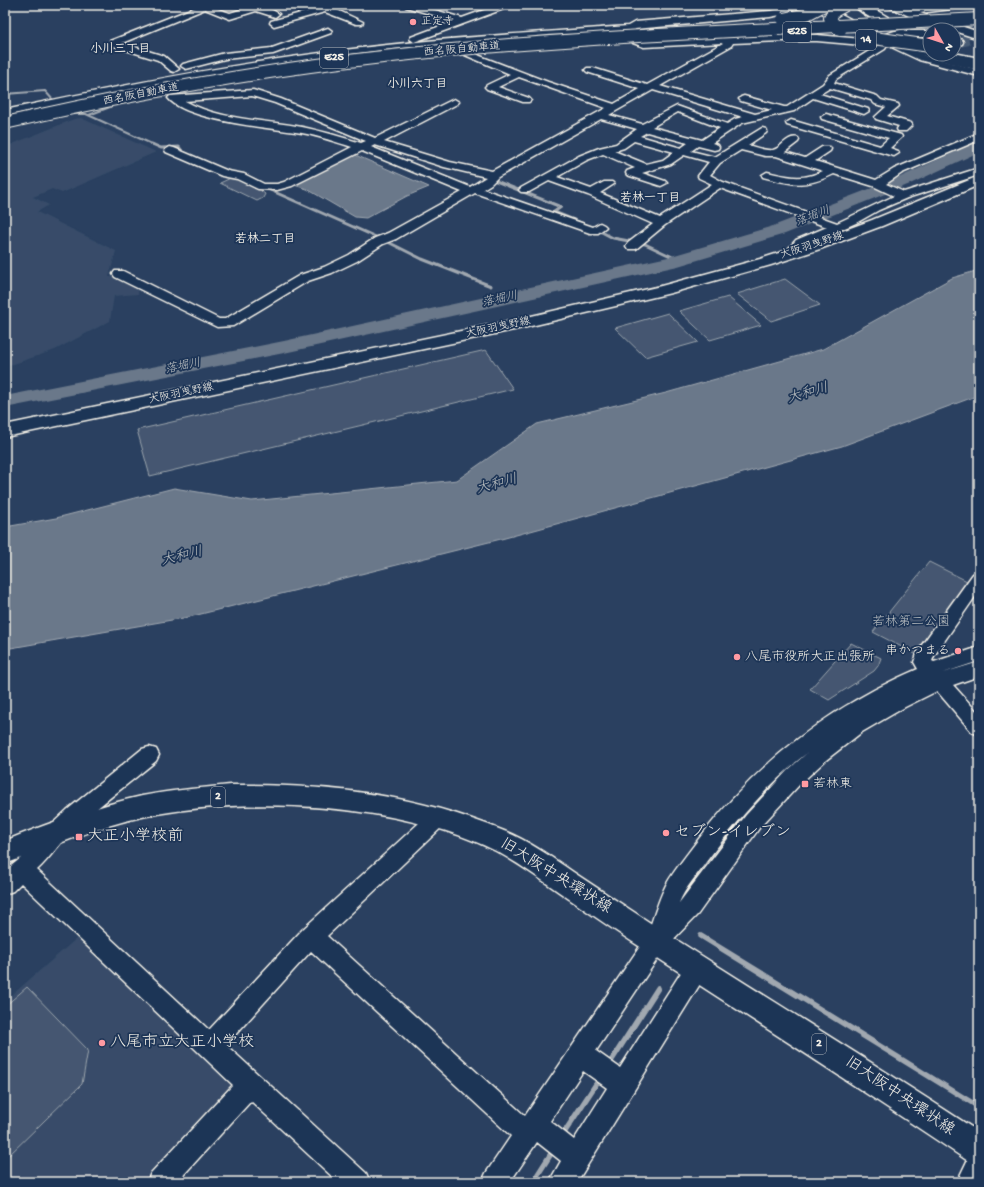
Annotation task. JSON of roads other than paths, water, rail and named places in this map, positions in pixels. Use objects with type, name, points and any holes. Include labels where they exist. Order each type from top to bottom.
[{"type":"highway","points":[[665,33],[784,19],[807,14],[824,5]]},
{"type":"highway","name":"14","points":[[845,5],[834,11],[830,18],[834,25],[842,31],[872,41],[922,50]]},
{"type":"highway","points":[[859,5],[901,29],[922,36]]},
{"type":"highway","points":[[880,5],[930,22]]},
{"type":"highway","points":[[893,5],[925,22]]},
{"type":"highway","points":[[919,18],[959,5]]},
{"type":"highway","points":[[919,18],[979,15]]},
{"type":"highway","points":[[919,18],[979,20]]},
{"type":"highway","name":"西名阪自動車道","points":[[5,123],[114,100],[213,82],[309,67],[495,46],[665,33],[919,18]]},
{"type":"highway","name":"西名阪自動車道","points":[[5,116],[110,94],[308,61],[495,41],[862,25],[919,18]]},
{"type":"highway","name":"E25","points":[[919,18],[979,36]]},
{"type":"highway","name":"E25","points":[[862,25],[979,20]]},
{"type":"highway","name":"E25","points":[[665,33],[826,33],[867,36],[922,45]]},
{"type":"highway","points":[[962,33],[979,40]]},
{"type":"highway","points":[[962,44],[979,44]]},
{"type":"highway","points":[[962,46],[979,52]]},
{"type":"highway","points":[[962,48],[979,56]]},
{"type":"highway","points":[[962,59],[979,62]]},
{"type":"main road","points":[[817,5],[848,24],[885,41],[979,67]]},
{"type":"main road","name":"大阪羽曳野線","points":[[5,431],[542,318],[659,291],[790,254],[850,234],[979,180]]},
{"type":"main road","name":"旧大阪中央環状線","points":[[5,853],[58,832],[142,807],[209,797],[282,795],[344,800],[403,811],[454,823],[498,840],[538,863],[656,942],[820,1045],[979,1150]]},
{"type":"street","points":[[174,69],[161,58],[113,43],[208,5],[209,8],[230,16],[256,8],[263,11],[266,10],[274,14]]},
{"type":"street","points":[[274,23],[341,5]]},
{"type":"street","points":[[409,5],[463,21]]},
{"type":"street","points":[[394,47],[506,5]]},
{"type":"street","points":[[5,113],[150,83],[238,68],[394,47],[630,28],[635,25],[781,13],[817,5]]},
{"type":"street","points":[[326,9],[359,22]]},
{"type":"street","points":[[119,274],[217,323],[228,323],[304,278],[328,270],[353,258],[378,241],[392,236],[487,182],[494,175],[602,116],[649,87],[728,44],[707,20]]},
{"type":"street","points":[[630,28],[636,41]]},
{"type":"street","points":[[328,31],[273,51],[225,56],[148,76],[143,79],[168,96],[192,109],[207,114],[303,130],[361,147],[472,190],[597,229]]},
{"type":"street","points":[[661,183],[631,173],[667,162],[682,152],[729,128],[739,121],[790,109],[828,84],[832,77],[882,47],[888,36],[891,34],[922,34]]},
{"type":"street","points":[[5,127],[314,70],[468,53],[636,41],[644,44],[799,38],[873,43],[885,41],[922,58],[979,73]]},
{"type":"street","points":[[460,41],[468,53],[518,74],[616,108]]},
{"type":"street","points":[[590,70],[754,117]]},
{"type":"street","points":[[518,74],[490,87],[526,100]]},
{"type":"street","points":[[828,84],[874,98],[878,102],[894,106],[880,117],[907,125],[902,129]]},
{"type":"street","points":[[168,96],[184,98],[253,93],[278,101],[388,147],[448,165],[494,175]]},
{"type":"street","points":[[812,95],[864,111]]},
{"type":"street","points":[[744,99],[801,116],[790,124],[894,153]]},
{"type":"street","points":[[170,150],[226,174],[240,176],[267,188],[288,184],[454,102]]},
{"type":"street","points":[[525,190],[583,158],[603,150],[620,146],[644,127],[677,108],[729,128]]},
{"type":"street","points":[[602,116],[729,152]]},
{"type":"street","points":[[826,117],[897,137],[883,149]]},
{"type":"street","points":[[303,130],[325,121]]},
{"type":"street","points":[[850,140],[865,128]]},
{"type":"street","points":[[762,132],[716,160],[703,176],[719,184],[832,225]]},
{"type":"street","points":[[877,184],[897,172],[979,136]]},
{"type":"street","points":[[632,138],[716,160]]},
{"type":"street","points":[[777,153],[794,140]]},
{"type":"street","points":[[739,146],[766,153],[777,153],[877,184],[902,196]]},
{"type":"street","points":[[806,162],[826,148]]},
{"type":"street","points":[[603,150],[645,168]]},
{"type":"street","points":[[767,175],[796,183],[813,181],[832,171]]},
{"type":"street","points":[[790,254],[800,243],[832,225],[902,196],[979,171]]},
{"type":"street","points":[[625,182],[636,175]]},
{"type":"street","points":[[548,178],[592,193],[661,223]]},
{"type":"street","points":[[592,193],[608,184]]},
{"type":"street","points":[[634,244],[661,223],[719,184]]},
{"type":"street","points":[[979,578],[925,654],[923,662],[979,727]]},
{"type":"street","points":[[495,1182],[537,1132],[588,1060],[656,942],[674,891],[709,840],[738,805],[781,764],[821,730],[868,700],[934,676],[979,654]]},
{"type":"street","points":[[934,676],[979,670]]},
{"type":"street","points":[[5,884],[39,855],[58,832],[74,816],[149,755]]},
{"type":"street","points":[[210,1046],[311,936],[437,819]]},
{"type":"street","points":[[22,870],[250,1084],[357,1182]]},
{"type":"street","points":[[311,936],[537,1132],[577,1158]]},
{"type":"street","points":[[562,1182],[697,968]]},
{"type":"street","points":[[588,1060],[623,1085]]},
{"type":"street","points":[[160,1182],[250,1084]]},
{"type":"street","points":[[970,1182],[979,1164]]},
{"type":"water","points":[[353,154],[429,187],[407,196],[366,218],[355,217],[307,189],[294,185]]},
{"type":"water","name":"大和川","points":[[979,270],[979,395],[842,446],[505,538],[189,617],[5,649],[5,527],[56,518],[174,488],[252,501],[457,480],[537,424],[666,393],[823,349],[952,278]]},
{"type":"waterway","points":[[5,94],[45,91],[53,100]]},
{"type":"waterway","points":[[89,115],[110,107],[109,106]]},
{"type":"waterway","points":[[72,114],[86,114],[154,145]]},
{"type":"waterway","points":[[152,144],[161,148],[179,147],[185,155]]},
{"type":"waterway","name":"落堀川","points":[[5,402],[284,347],[672,262],[779,230],[904,181],[979,146]]},
{"type":"waterway","points":[[491,179],[561,207],[554,212],[586,225]]},
{"type":"waterway","points":[[270,190],[376,237]]},
{"type":"waterway","points":[[596,229],[613,238],[645,244],[679,260]]},
{"type":"waterway","points":[[386,241],[422,259],[491,286]]},
{"type":"waterway","points":[[701,936],[979,1107]]},
{"type":"waterway","points":[[608,1066],[658,988]]},
{"type":"waterway","points":[[562,1136],[600,1078]]},
{"type":"waterway","points":[[533,1182],[554,1149]]},
{"type":"tunnel","points":[[975,5],[979,9]]},
{"type":"tunnel","points":[[962,41],[979,38]]},
{"type":"place","name":"正定寺","points":[[413,22]]},
{"type":"place","name":"串かつまる","points":[[958,651]]},
{"type":"place","name":"八尾市役所大正出張所","points":[[737,657]]},
{"type":"place","name":"若林東","points":[[805,784]]},
{"type":"place","name":"セブン-イレブン","points":[[666,833]]},
{"type":"place","name":"大正小学校前","points":[[79,837]]},
{"type":"place","name":"八尾市立大正小学校","points":[[102,1043]]},
{"type":"district","name":"小川三丁目","points":[[120,50]]},
{"type":"district","name":"小川六丁目","points":[[417,85]]},
{"type":"district","name":"若林一丁目","points":[[650,199]]},
{"type":"district","name":"若林二丁目","points":[[265,240]]},
{"type":"park label","name":"若林第二公園","points":[[911,622]]}]
